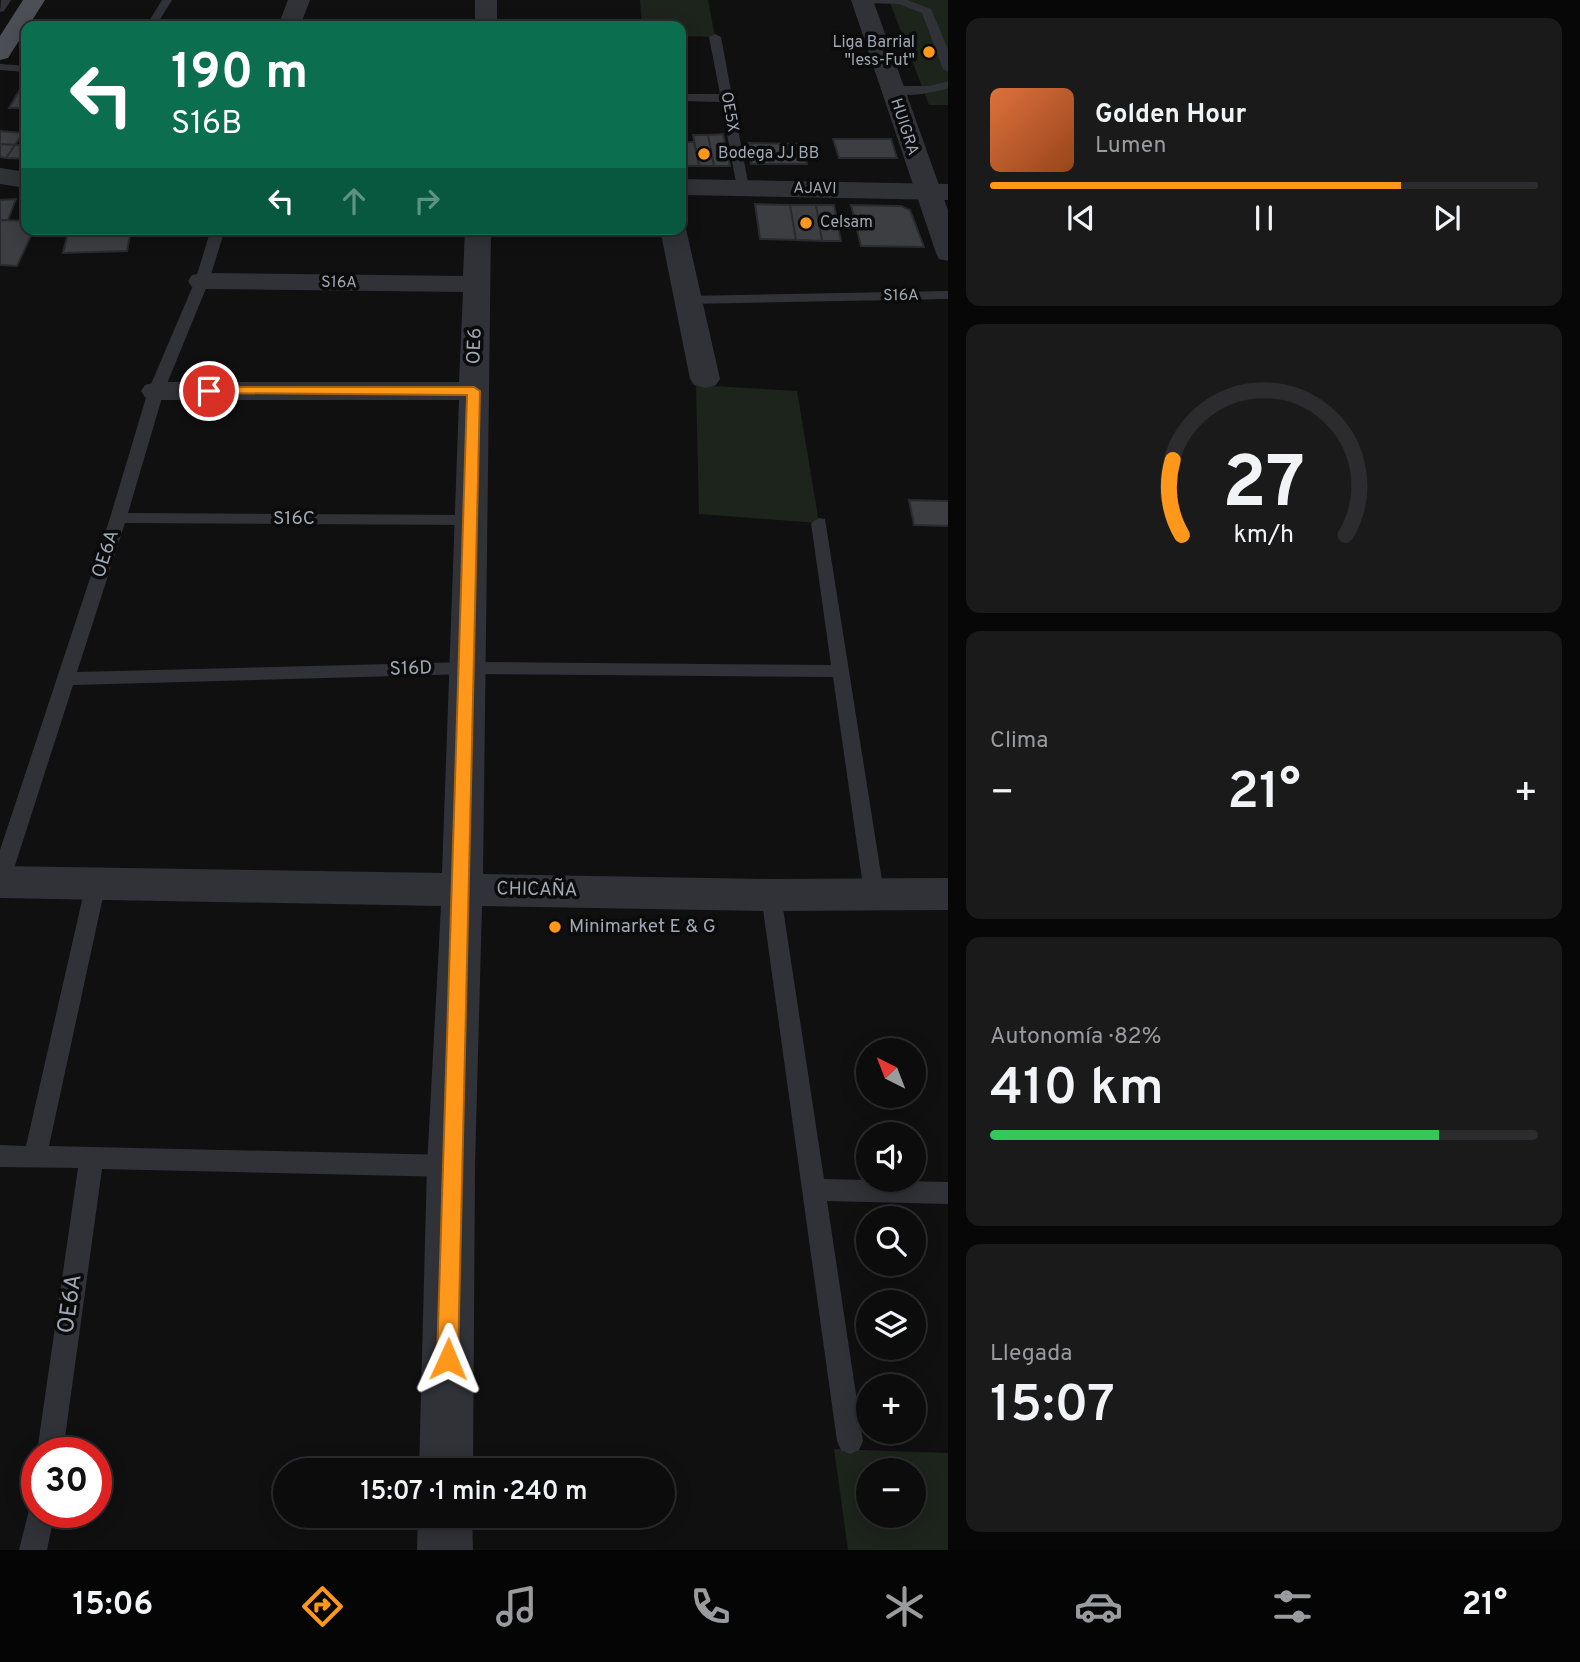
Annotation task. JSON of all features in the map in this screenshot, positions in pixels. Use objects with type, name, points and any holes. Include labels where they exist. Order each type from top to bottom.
[{"type":"main road","points":[[0,53],[34,0]]},
{"type":"street","points":[[291,21],[299,0]]},
{"type":"street","points":[[486,0],[486,21]]},
{"type":"street","name":"HUIGRA","points":[[862,0],[892,90],[937,192],[948,254]]},
{"type":"street","points":[[0,176],[21,181]]},
{"type":"street","points":[[0,188],[21,183]]},
{"type":"street","name":"AJAVI","points":[[686,187],[937,192]]},
{"type":"street","name":"OE6","points":[[446,1458],[451,1166],[462,888],[478,235]]},
{"type":"street","points":[[674,235],[705,379]]},
{"type":"street","name":"S16A","points":[[201,282],[476,284]]},
{"type":"street","points":[[156,391],[474,391]]},
{"type":"street","name":"CHICAÑA","points":[[0,882],[771,895],[948,894]]},
{"type":"street","points":[[444,1550],[445,1528]]},
{"type":"lane","points":[[0,9],[6,0]]},
{"type":"lane","points":[[154,21],[167,0]]},
{"type":"lane","points":[[862,0],[900,1],[927,11],[948,69]]},
{"type":"lane","name":"OE5X","points":[[715,37],[743,188]]},
{"type":"lane","points":[[0,67],[21,69]]},
{"type":"lane","points":[[892,90],[930,90],[948,84]]},
{"type":"lane","points":[[686,98],[726,98]]},
{"type":"lane","name":"OE6A","points":[[0,882],[118,518],[156,391],[201,282],[216,235]]},
{"type":"lane","name":"S16A","points":[[686,300],[948,295]]},
{"type":"lane","name":"S16C","points":[[118,518],[470,520]]},
{"type":"lane","points":[[819,523],[874,893]]},
{"type":"lane","name":"S16D","points":[[65,678],[468,667],[841,671]]},
{"type":"lane","points":[[35,1156],[96,883]]},
{"type":"lane","points":[[771,895],[850,1441]]},
{"type":"lane","points":[[0,1156],[451,1166]]},
{"type":"lane","name":"OE6A","points":[[52,1437],[92,1156]]},
{"type":"lane","points":[[814,1190],[948,1193]]},
{"type":"lane","points":[[33,1550],[38,1528]]},
{"type":"shaded area","points":[[640,0],[708,0],[715,37],[686,36],[686,21],[642,21]]},
{"type":"shaded area","name":"Liga Barrial \"Iess-Fut\"","points":[[889,0],[948,0],[948,105],[929,105]]},
{"type":"shaded area","points":[[696,385],[797,391],[819,523],[699,514]]},
{"type":"shaded area","points":[[834,1449],[948,1453],[948,1550],[848,1550]]},
{"type":"building","points":[[21,88],[21,108],[9,108]]},
{"type":"building","points":[[0,131],[21,133],[15,145],[0,144]]},
{"type":"building","points":[[723,134],[730,166],[714,166],[708,135]]},
{"type":"building","name":"Bodega JJ BB","points":[[693,135],[708,135],[714,166],[699,166]]},
{"type":"building","points":[[833,139],[891,139],[897,158],[839,158]]},
{"type":"building","points":[[686,142],[694,142],[699,166],[686,166]]},
{"type":"building","points":[[748,143],[803,144],[807,164],[751,164]]},
{"type":"building","points":[[0,144],[15,145],[6,158],[0,157]]},
{"type":"building","points":[[15,145],[21,145],[21,159],[6,158]]},
{"type":"building","points":[[16,199],[8,220],[0,220],[0,200]]},
{"type":"building","points":[[755,204],[790,205],[796,240],[760,239]]},
{"type":"building","name":"Celsam","points":[[790,205],[816,205],[822,241],[796,240]]},
{"type":"building","points":[[816,205],[834,205],[841,241],[822,241]]},
{"type":"building","points":[[851,205],[901,206],[910,210],[924,247],[861,246]]},
{"type":"building","points":[[0,220],[21,221],[21,235],[31,235],[17,266],[0,265]]},
{"type":"building","points":[[68,235],[130,235],[127,251],[63,253]]},
{"type":"building","points":[[909,500],[948,501],[948,526],[914,525]]},
{"type":"place","name":"Liga Barrial \"Iess-Fut\"","points":[[929,52]]},
{"type":"place","name":"Bodega JJ BB","points":[[704,154]]},
{"type":"place","name":"Celsam","points":[[806,223]]},
{"type":"place","name":"Minimarket E & G","points":[[555,927]]},
{"type":"route","points":[[209,391],[474,391],[462,888],[451,1166],[448,1359]]}]
